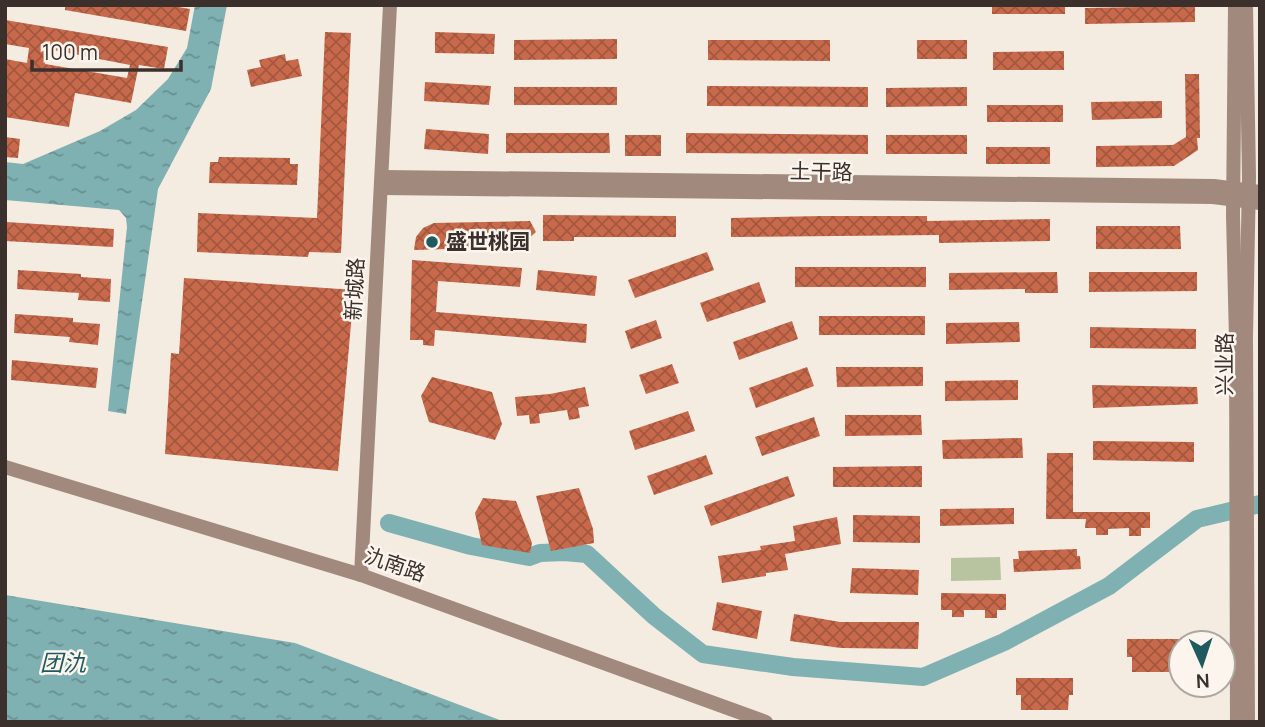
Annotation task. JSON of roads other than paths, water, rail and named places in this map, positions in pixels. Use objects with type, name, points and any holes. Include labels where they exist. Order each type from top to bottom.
[{"type":"street","name":"新城路","points":[[361,575],[390,5]]},
{"type":"street","name":"兴业路","points":[[1235,5],[1247,196]]},
{"type":"street","name":"兴业路","points":[[1237,722],[1247,196],[1246,5]]},
{"type":"street","name":"土干路","points":[[382,183],[1247,196]]},
{"type":"street","name":"氿南路","points":[[5,467],[361,575],[766,722]]},
{"type":"street","name":"兴业路","points":[[1242,510],[1248,722]]},
{"type":"water","points":[[195,5],[227,5],[211,89],[158,189],[126,414],[108,411],[126,218],[119,210],[5,200],[5,162],[23,164],[100,131],[136,110],[168,79],[187,48]]},
{"type":"water","name":"团氿","points":[[5,595],[295,643],[505,722],[5,722]]},
{"type":"waterway","points":[[389,523],[471,546],[529,557],[540,553],[587,554],[654,616],[703,654],[793,667],[923,677],[1004,642],[1109,586],[1197,519],[1260,504]]},
{"type":"place","name":"盛世桃园","points":[[432,242]]}]
